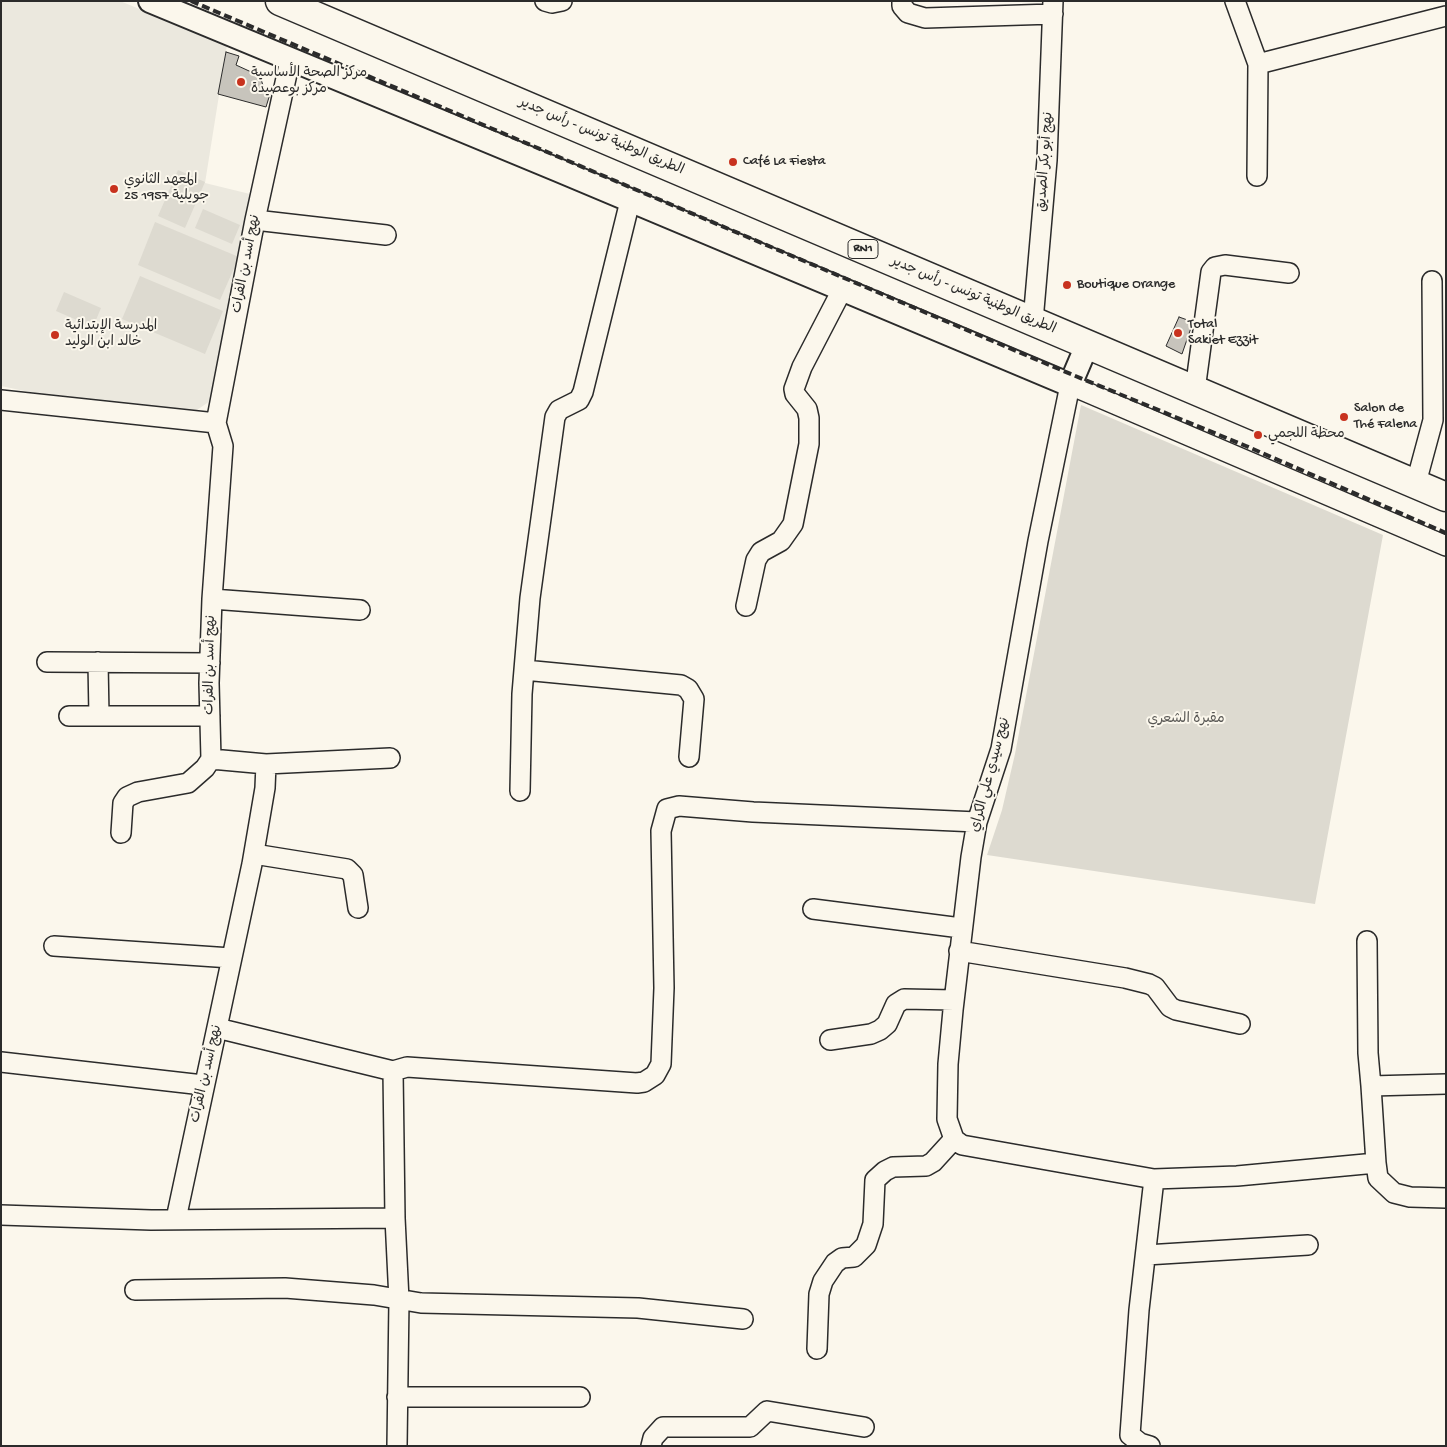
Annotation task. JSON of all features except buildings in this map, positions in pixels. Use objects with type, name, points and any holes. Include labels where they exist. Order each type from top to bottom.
[{"type":"main road","name":"الطريق الوطنية تونس - رأس جدير","points":[[280,1],[320,9],[588,130],[1446,497]]},
{"type":"street","points":[[150,1],[1070,385],[1446,546]]},
{"type":"street","points":[[545,1],[552,3],[562,1]]},
{"type":"street","points":[[902,1],[902,6],[908,13],[925,18],[1053,8]]},
{"type":"street","points":[[1235,1],[1258,64],[1257,176]]},
{"type":"street","name":"نهج أبو بكر الصديق","points":[[1033,321],[1036,266],[1045,194],[1053,8]]},
{"type":"street","points":[[1258,64],[1446,16]]},
{"type":"street","name":"نهج أسد بن الفرات","points":[[211,759],[210,663],[212,599],[223,446],[216,423],[255,220],[290,60]]},
{"type":"street","points":[[520,791],[524,670],[530,598],[555,417],[559,410],[579,400],[583,392],[630,201]]},
{"type":"street","points":[[255,220],[386,235]]},
{"type":"street","points":[[1195,390],[1211,272],[1215,266],[1288,273]]},
{"type":"street","points":[[1416,483],[1433,420],[1432,281]]},
{"type":"street","points":[[746,606],[756,560],[761,552],[781,541],[793,524],[809,444],[807,408],[795,394],[794,389],[802,368],[842,290]]},
{"type":"street","points":[[1070,385],[1087,345]]},
{"type":"street","name":"نهج سيدي علي الكراي","points":[[954,1139],[947,1119],[948,1064],[961,928],[977,822],[1001,749],[1038,541],[1070,385]]},
{"type":"street","points":[[1,400],[216,423]]},
{"type":"street","points":[[212,599],[360,610]]},
{"type":"street","points":[[47,662],[210,663]]},
{"type":"street","points":[[98,662],[99,716]]},
{"type":"street","points":[[524,670],[681,685],[688,689],[694,699],[689,757]]},
{"type":"street","points":[[69,716],[210,716]]},
{"type":"street","points":[[121,833],[123,803],[127,797],[138,792],[188,783],[205,768],[211,759],[266,764],[390,758]]},
{"type":"street","name":"نهج أسد بن الفرات","points":[[176,1219],[203,1085],[254,854],[264,795],[266,764]]},
{"type":"street","points":[[217,1028],[393,1071],[407,1067],[637,1083],[656,1074],[661,1064],[663,1023],[662,831],[665,811],[672,806],[753,812],[977,822]]},
{"type":"street","points":[[254,854],[347,869],[352,875],[358,908]]},
{"type":"street","points":[[813,909],[961,928]]},
{"type":"street","points":[[1367,941],[1368,1053],[1378,1178],[1394,1193],[1410,1197],[1446,1198]]},
{"type":"street","points":[[54,946],[231,958]]},
{"type":"street","points":[[959,951],[1125,978],[1149,984],[1155,987],[1170,1007],[1176,1010],[1240,1024]]},
{"type":"street","points":[[830,1040],[871,1034],[880,1030],[887,1024],[896,1004],[904,999],[954,1000]]},
{"type":"street","points":[[1,1062],[203,1085]]},
{"type":"street","points":[[393,1071],[395,1218],[399,1300],[397,1446]]},
{"type":"street","points":[[1371,1086],[1446,1084]]},
{"type":"street","points":[[817,1349],[818,1294],[822,1281],[835,1263],[842,1258],[854,1257],[866,1245],[873,1224],[875,1180],[893,1167],[926,1166],[934,1162],[954,1139],[962,1145],[1154,1179],[1237,1176],[1376,1163]]},
{"type":"street","points":[[1150,1446],[1140,1443],[1130,1435],[1139,1310],[1154,1179]]},
{"type":"street","points":[[1,1215],[176,1219],[395,1218]]},
{"type":"street","points":[[1146,1254],[1308,1245]]},
{"type":"street","points":[[135,1290],[285,1288],[374,1295],[421,1304],[647,1309],[743,1319]]},
{"type":"street","points":[[398,1397],[580,1397]]},
{"type":"street","points":[[652,1446],[653,1438],[662,1427],[750,1426],[767,1412],[864,1427]]},
{"type":"shaded area","name":"المعهد الثانوي 25 جويلية 1957","points":[[1,1],[120,1],[227,45],[205,183],[250,194],[210,401],[194,412],[34,393],[1,386]]},
{"type":"green space","points":[[178,170],[205,182],[185,228],[158,216]]},
{"type":"green space","points":[[203,209],[240,225],[232,244],[195,228]]},
{"type":"green space","points":[[155,222],[239,257],[220,300],[138,265]]},
{"type":"green space","points":[[140,276],[223,311],[205,354],[122,319]]},
{"type":"green space","points":[[64,292],[101,308],[93,327],[56,311]]},
{"type":"green space","name":"مقبرة الشعري","points":[[1081,405],[1383,535],[1315,904],[987,855],[1002,810],[1015,754]]},
{"type":"railway","points":[[191,1],[1073,375],[1246,446],[1446,533]]},
{"type":"place","name":"مركز الصحة الأساسية مركز بوعصيدة","points":[[241,82]]},
{"type":"place","name":"Café La Fiesta","points":[[733,162]]},
{"type":"place","name":"المعهد الثانوي 25 جويلية 1957","points":[[114,189]]},
{"type":"place","name":"Boutique Orange","points":[[1067,285]]},
{"type":"place","name":"Total Sakiet Ezzit","points":[[1178,333]]},
{"type":"place","name":"المدرسة الإبتدائية خالد ابن الوليد","points":[[55,335]]},
{"type":"place","name":"Salon de Thé Falena","points":[[1344,417]]},
{"type":"place","name":"محطة اللجمي","points":[[1258,435]]}]
